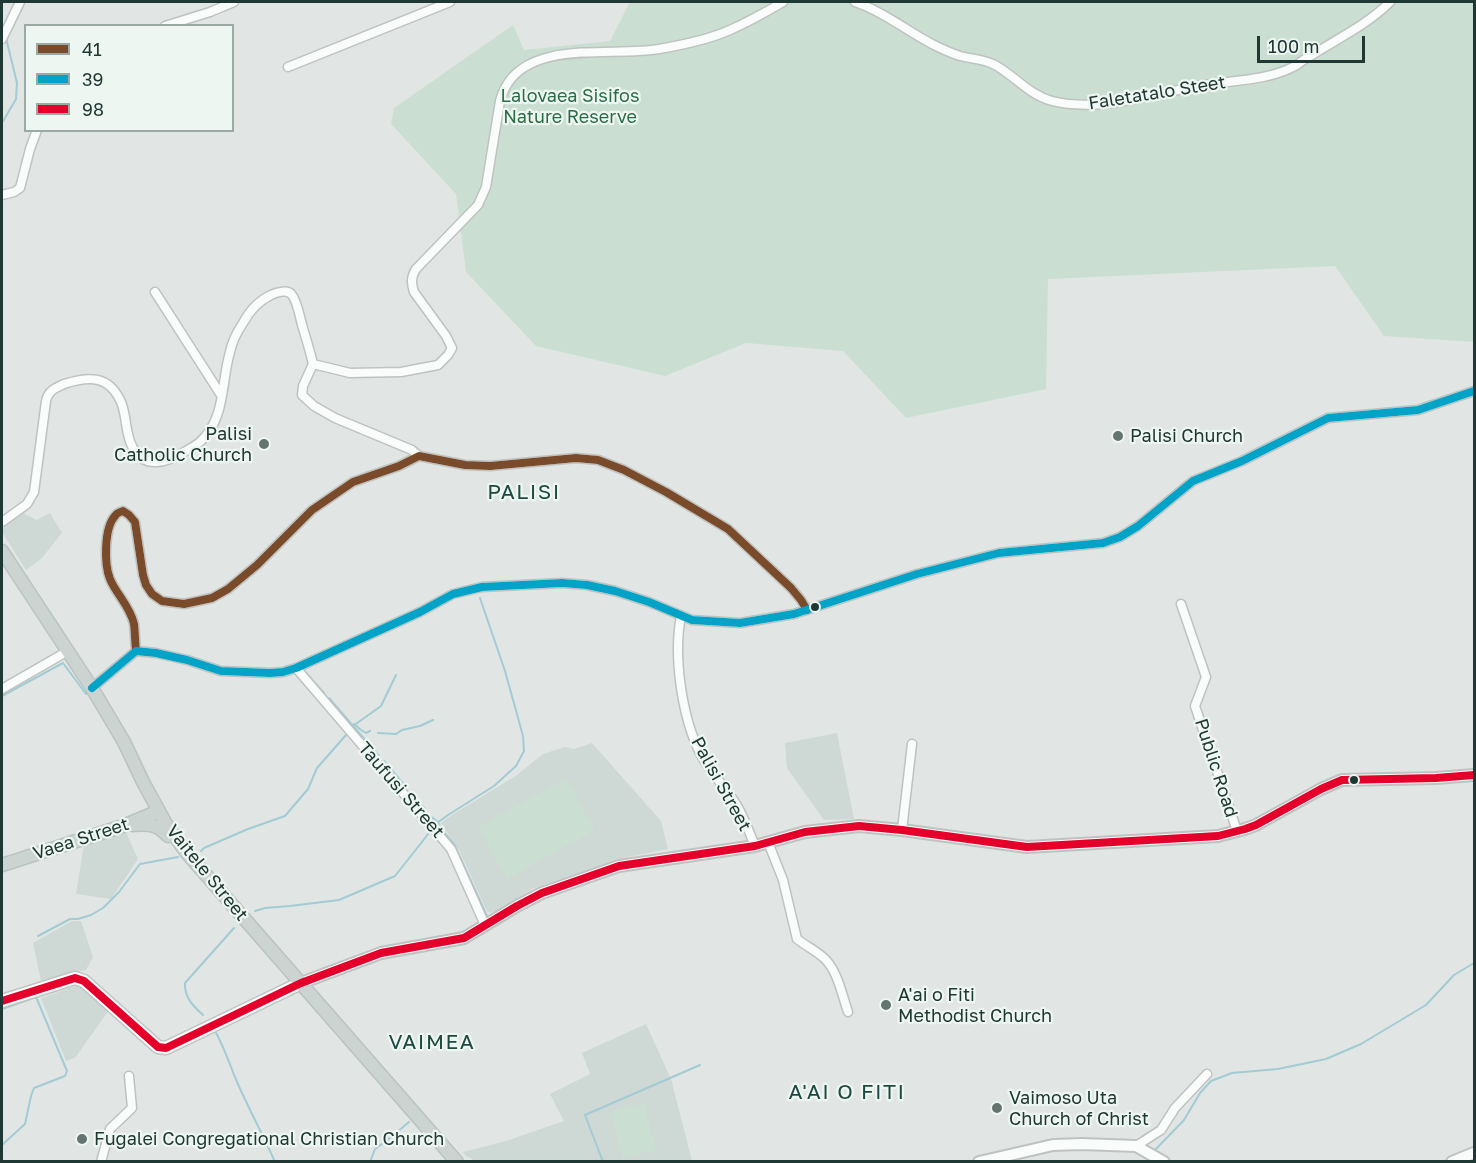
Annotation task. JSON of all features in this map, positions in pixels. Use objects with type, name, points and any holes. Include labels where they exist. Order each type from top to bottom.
[{"type":"main road","name":"Vaitele Street","points":[[2,551],[92,688],[124,742],[159,811],[178,841],[198,867],[457,1161]]},
{"type":"main road","points":[[123,826],[142,812],[146,806],[143,782]]},
{"type":"main road","name":"Vaea Street","points":[[2,865],[123,826],[159,811]]},
{"type":"main road","points":[[123,826],[147,824],[161,828],[198,867]]},
{"type":"main road","points":[[2,1001],[75,978],[84,981],[158,1047],[166,1048],[301,983]]},
{"type":"street","points":[[2,39],[20,2]]},
{"type":"street","points":[[171,24],[234,2]]},
{"type":"street","points":[[288,67],[450,2]]},
{"type":"street","points":[[314,364],[350,373],[401,372],[438,364],[448,356],[452,348],[414,292],[411,284],[412,275],[483,197],[500,101],[504,88],[522,69],[536,60],[549,56],[642,51],[698,40],[729,31],[783,2]]},
{"type":"street","name":"Faletatalo Steet","points":[[855,2],[883,14],[934,45],[960,56],[993,64],[1033,93],[1051,100],[1084,106],[1126,101],[1203,85],[1266,77],[1294,67],[1345,36],[1390,2]]},
{"type":"street","points":[[2,195],[20,188],[36,132]]},
{"type":"street","points":[[155,292],[221,395]]},
{"type":"street","points":[[2,522],[27,504],[34,492],[47,394],[63,385],[87,378],[99,379],[112,388],[122,402],[132,447],[140,457],[150,462],[160,463],[172,460],[200,441],[213,427],[220,411],[230,351],[250,311],[270,296],[288,292],[292,294],[298,309],[314,364],[303,386],[302,395],[314,406],[335,418],[412,450],[419,456],[465,465],[490,466],[576,458],[598,460],[624,470],[728,529],[791,588],[807,610]]},
{"type":"street","points":[[92,688],[136,651],[187,660],[221,671],[283,672],[420,612],[453,594],[482,587],[587,585],[649,602],[692,620],[740,623],[774,618],[807,610],[917,574],[999,553],[1103,543],[1120,537],[1138,526],[1193,482],[1242,461],[1328,418],[1418,410],[1474,392]]},
{"type":"street","points":[[136,651],[134,623],[126,604],[109,578],[106,561],[109,526],[115,514],[123,511],[135,522],[143,575],[152,594],[162,601],[192,603],[212,598],[228,589],[257,565],[312,510],[334,494],[353,482],[399,466],[419,456]]},
{"type":"street","name":"Public Road","points":[[1180,604],[1206,677],[1195,706],[1237,831]]},
{"type":"street","name":"Palisi Street","points":[[681,616],[677,633],[681,687],[691,731],[701,755],[735,804],[755,846]]},
{"type":"street","points":[[2,689],[68,651]]},
{"type":"street","name":"Taufusi Street","points":[[296,668],[451,849],[485,925]]},
{"type":"street","points":[[902,830],[912,744]]},
{"type":"street","points":[[301,983],[381,953],[464,938],[542,893],[619,866],[755,846],[805,832],[860,826],[1027,847],[1218,836],[1256,825],[1342,780],[1474,775]]},
{"type":"street","points":[[768,842],[783,880],[797,939],[823,957],[830,965],[848,1012]]},
{"type":"street","points":[[1140,1148],[1161,1130],[1175,1108],[1207,1074]]},
{"type":"street","points":[[101,1161],[110,1129],[132,1108],[129,1076]]},
{"type":"street","points":[[986,1161],[1053,1145],[1082,1144],[1140,1148],[1164,1161]]},
{"type":"street","points":[[1452,1161],[1474,1153]]},
{"type":"shaded area","points":[[23,513],[37,520],[50,513],[62,533],[41,559],[26,570],[2,532],[2,529]]},
{"type":"shaded area","points":[[837,733],[854,819],[824,820],[787,768],[785,743]]},
{"type":"shaded area","points":[[592,743],[661,821],[668,849],[623,858],[534,888],[490,913],[487,911],[460,852],[441,823],[517,775],[543,754],[565,747],[574,749]]},
{"type":"shaded area","points":[[125,830],[138,859],[111,899],[76,894],[84,844]]},
{"type":"shaded area","points":[[72,921],[81,921],[93,957],[86,970],[41,981],[33,943]]},
{"type":"shaded area","points":[[82,984],[109,1010],[75,1058],[66,1061],[41,998]]},
{"type":"shaded area","points":[[646,1024],[671,1079],[692,1161],[474,1162],[463,1152],[506,1141],[564,1121],[550,1094],[590,1074],[582,1053]]},
{"type":"green space","name":"Lalovaea Sisifos Nature Reserve","points":[[630,2],[1474,2],[1474,342],[1384,336],[1335,266],[1048,279],[1046,389],[906,418],[843,351],[746,343],[665,376],[536,346],[466,272],[456,194],[391,124],[394,108],[513,25],[524,50],[610,41]]},
{"type":"green space","points":[[566,779],[595,830],[507,879],[478,827]]},
{"type":"green space","points":[[644,1103],[656,1150],[623,1158],[611,1111]]},
{"type":"waterway","points":[[2,123],[16,99],[17,83],[6,38]]},
{"type":"waterway","points":[[437,823],[494,786],[516,766],[524,751],[523,736],[505,671],[480,598]]},
{"type":"waterway","points":[[2,696],[63,663],[86,694],[90,692]]},
{"type":"waterway","points":[[305,672],[324,693]]},
{"type":"waterway","points":[[353,726],[381,706],[396,675]]},
{"type":"waterway","points":[[329,698],[379,756]]},
{"type":"waterway","points":[[378,733],[396,734],[433,720]]},
{"type":"waterway","points":[[354,724],[366,733],[370,731]]},
{"type":"waterway","points":[[201,851],[248,829],[285,816],[308,789],[317,768],[346,735]]},
{"type":"waterway","points":[[384,761],[406,787]]},
{"type":"waterway","points":[[410,793],[425,809]]},
{"type":"waterway","points":[[429,815],[438,822],[454,844],[487,916]]},
{"type":"waterway","points":[[255,911],[339,900],[395,876],[429,833]]},
{"type":"waterway","points":[[38,936],[70,919],[91,915],[103,908],[119,892],[140,864],[178,857]]},
{"type":"waterway","points":[[203,1015],[188,997],[185,983],[234,928]]},
{"type":"waterway","points":[[1154,1151],[1184,1120],[1200,1093],[1211,1081],[1232,1073],[1278,1069],[1326,1059],[1361,1044],[1426,1005],[1454,975],[1474,963]]},
{"type":"waterway","points":[[2,1009],[36,997],[67,1071],[65,1076],[34,1088],[25,1124],[2,1145]]},
{"type":"waterway","points":[[215,1031],[275,1162]]},
{"type":"waterway","points":[[603,1162],[585,1115],[700,1065]]},
{"type":"waterway","points":[[370,1162],[375,1149],[409,1122]]},
{"type":"transit line","name":"39","points":[[92,688],[136,651],[187,660],[221,671],[283,672],[420,612],[453,594],[482,587],[562,583],[587,585],[649,602],[692,620],[740,623],[794,614],[917,574],[999,553],[1103,543],[1120,537],[1138,526],[1193,481],[1242,461],[1328,418],[1418,410],[1474,391]]},
{"type":"transit line","name":"41","points":[[136,651],[132,618],[110,579],[107,565],[107,537],[111,522],[117,514],[123,511],[135,522],[143,575],[152,594],[162,601],[184,604],[212,598],[228,589],[257,565],[312,510],[353,482],[399,466],[419,456],[465,465],[490,466],[576,458],[598,460],[624,470],[728,529],[791,588],[807,610]]},
{"type":"transit line","name":"98","points":[[2,1001],[75,978],[84,981],[158,1047],[166,1048],[301,983],[381,953],[464,938],[542,893],[619,866],[755,846],[805,832],[859,826],[1027,847],[1218,836],[1256,825],[1342,780],[1474,775]]},
{"type":"place","name":"Palisi Church","points":[[1118,436]]},
{"type":"place","name":"Palisi Catholic Church","points":[[264,444]]},
{"type":"place","name":"A'ai o Fiti Methodist Church","points":[[886,1005]]},
{"type":"place","name":"Vaimoso Uta Church of Christ","points":[[997,1108]]},
{"type":"place","name":"Fugalei Congregational Christian Church","points":[[82,1139]]},
{"type":"district","name":"PALISI","points":[[524,492]]},
{"type":"district","name":"VAIMEA","points":[[432,1042]]},
{"type":"district","name":"A'AI O FITI","points":[[847,1092]]}]
